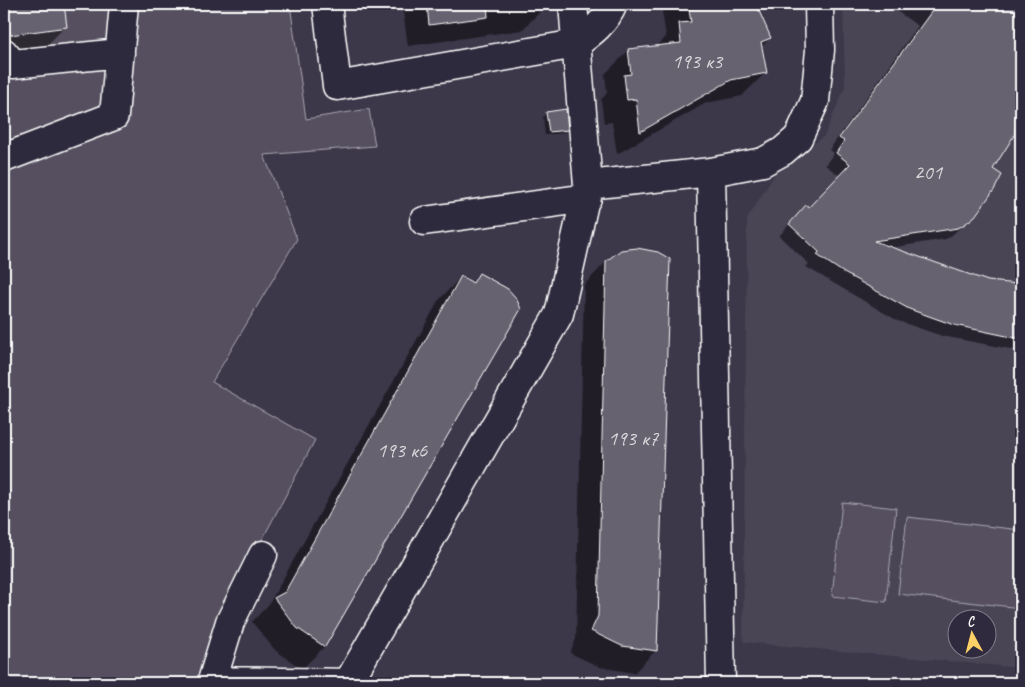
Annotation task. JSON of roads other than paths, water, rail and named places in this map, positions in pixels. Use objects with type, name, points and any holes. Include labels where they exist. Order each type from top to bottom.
[{"type":"lane","points":[[4,158],[114,116],[124,4]]},
{"type":"lane","points":[[327,4],[337,86],[576,44],[594,31],[609,14],[613,4]]},
{"type":"lane","points":[[348,683],[559,314],[587,191],[572,4]]},
{"type":"lane","points":[[424,221],[587,191],[712,172],[763,162],[798,138],[814,101],[818,80],[820,4]]},
{"type":"lane","points":[[4,53],[13,64],[120,53]]},
{"type":"lane","points":[[712,172],[721,683]]},
{"type":"lane","points":[[263,555],[230,622],[212,681],[357,683]]}]
